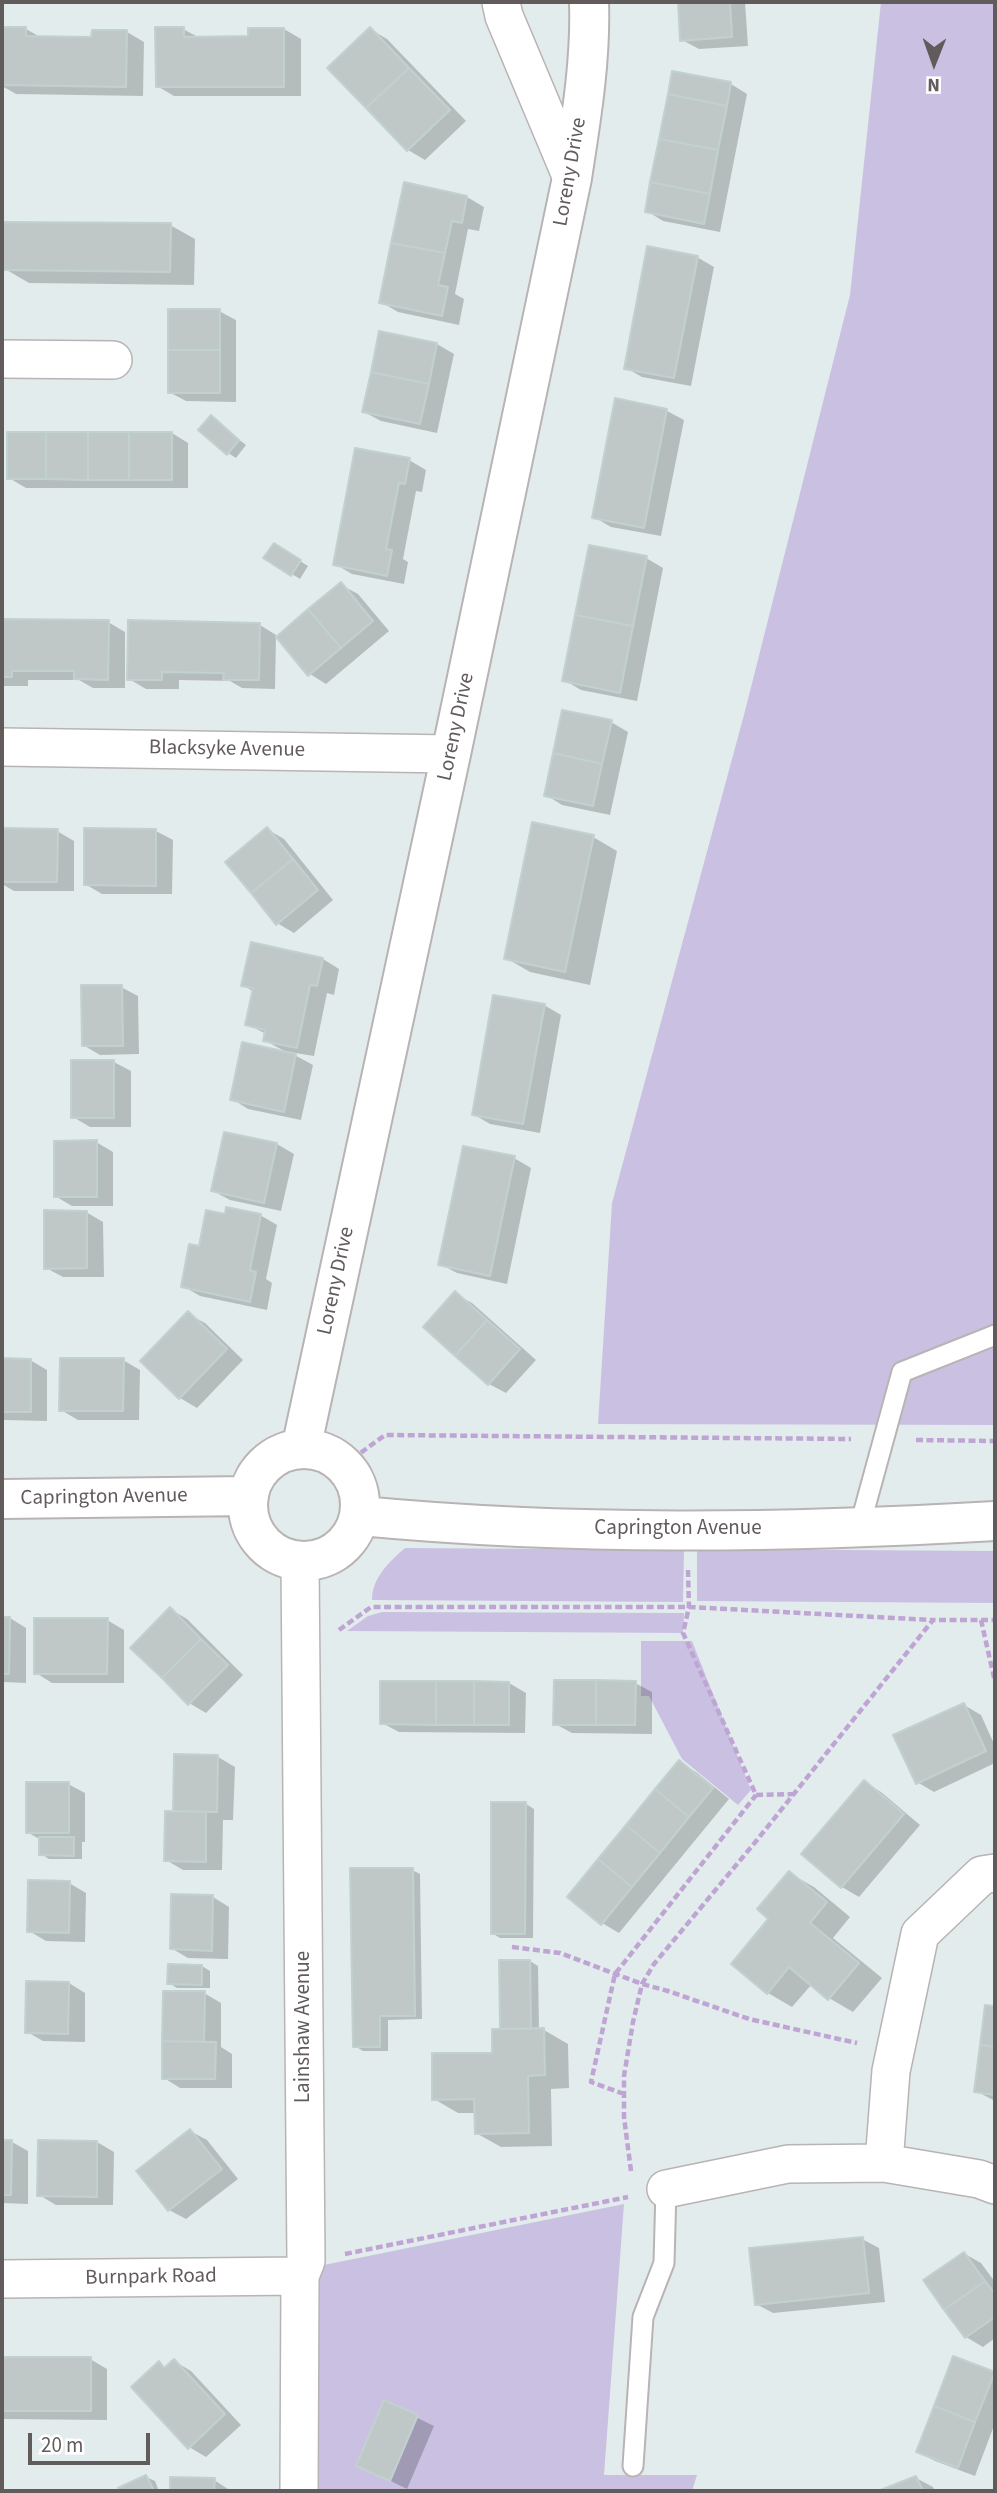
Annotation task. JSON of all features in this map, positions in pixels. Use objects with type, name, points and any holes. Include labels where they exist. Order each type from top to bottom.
[{"type":"street","points":[[501,2],[504,16],[572,177]]},
{"type":"street","name":"Loreny Drive","points":[[301,1449],[452,754],[572,177],[584,103],[590,34],[589,2]]},
{"type":"street","points":[[2,359],[113,360]]},
{"type":"street","name":"Blacksyke Avenue","points":[[2,747],[452,754]]},
{"type":"street","points":[[301,1449],[328,1454],[344,1465],[355,1480],[361,1516],[345,1545],[328,1557],[300,1562],[270,1551],[259,1539],[248,1514],[249,1496],[257,1475],[281,1454],[301,1449]]},
{"type":"street","name":"Caprington Avenue","points":[[2,1499],[249,1496]]},
{"type":"street","name":"Caprington Avenue","points":[[361,1516],[470,1525],[687,1530],[859,1529],[995,1521]]},
{"type":"street","name":"Lainshaw Avenue","points":[[299,2491],[303,2269],[300,1562]]},
{"type":"street","points":[[884,2163],[891,2071],[920,1934],[982,1875],[995,1872]]},
{"type":"street","points":[[650,2192],[788,2164],[884,2163],[979,2179],[995,2185]]},
{"type":"street","name":"Burnpark Road","points":[[2,2279],[303,2269]]},
{"type":"lane","points":[[859,1529],[902,1372],[995,1335]]},
{"type":"lane","points":[[633,2466],[643,2317],[664,2263],[650,2192]]},
{"type":"path","points":[[344,1465],[385,1435],[995,1441]]},
{"type":"path","points":[[687,1530],[689,1607],[683,1633],[756,1795]]},
{"type":"path","points":[[337,1631],[371,1607],[689,1607],[933,1620],[995,1620]]},
{"type":"path","points":[[303,2269],[650,2192],[624,2117],[624,2076],[642,1984],[654,1964],[933,1620]]},
{"type":"path","points":[[981,1620],[995,1682]]},
{"type":"path","points":[[756,1795],[794,1794]]},
{"type":"path","points":[[624,2095],[591,2082],[615,1974],[756,1795]]},
{"type":"path","points":[[512,1947],[559,1952],[642,1984],[748,2019],[895,2052]]},
{"type":"shaded area","points":[[881,2],[995,2],[995,1425],[598,1424],[612,1203],[745,711],[850,295]]},
{"type":"shaded area","points":[[405,1548],[684,1550],[683,1602],[372,1600],[378,1578]]},
{"type":"shaded area","points":[[697,1549],[995,1551],[995,1603],[697,1601]]},
{"type":"shaded area","points":[[382,1612],[684,1613],[683,1633],[347,1631],[368,1616]]},
{"type":"shaded area","points":[[641,1641],[692,1641],[751,1790],[738,1805],[682,1759],[649,1696],[641,1696]]},
{"type":"shaded area","points":[[624,2204],[604,2475],[697,2475],[692,2491],[318,2491],[319,2266]]},
{"type":"building","points":[[678,2],[730,2],[732,37],[680,41]]},
{"type":"building","points":[[2,27],[26,27],[26,36],[91,37],[92,30],[127,30],[126,87],[2,85]]},
{"type":"building","points":[[155,27],[184,27],[184,37],[248,36],[248,28],[284,28],[284,87],[156,87]]},
{"type":"building","points":[[370,27],[409,68],[366,108],[327,68]]},
{"type":"building","points":[[409,68],[450,110],[407,151],[366,108]]},
{"type":"building","points":[[672,71],[731,82],[727,106],[668,94]]},
{"type":"building","points":[[668,94],[727,106],[718,150],[659,139]]},
{"type":"building","points":[[659,139],[718,150],[710,194],[650,182]]},
{"type":"building","points":[[404,182],[467,196],[462,223],[452,221],[445,253],[391,243]]},
{"type":"building","points":[[650,182],[710,194],[704,224],[645,212]]},
{"type":"building","points":[[3,222],[171,223],[170,272],[3,270]]},
{"type":"building","points":[[391,243],[445,253],[438,285],[448,287],[442,316],[379,303]]},
{"type":"building","points":[[647,246],[698,256],[674,378],[624,369]]},
{"type":"building","points":[[168,309],[220,309],[220,350],[168,350]]},
{"type":"building","points":[[379,331],[437,343],[429,384],[371,372]]},
{"type":"building","points":[[168,350],[220,350],[220,393],[168,393]]},
{"type":"building","points":[[371,372],[429,384],[420,424],[362,412]]},
{"type":"building","points":[[615,398],[667,409],[644,528],[592,518]]},
{"type":"building","points":[[211,415],[239,440],[227,455],[198,430]]},
{"type":"building","points":[[7,432],[46,432],[46,479],[7,479]]},
{"type":"building","points":[[46,432],[88,432],[88,480],[46,479]]},
{"type":"building","points":[[88,432],[129,432],[129,480],[88,480]]},
{"type":"building","points":[[129,432],[172,432],[172,480],[129,480]]},
{"type":"building","points":[[355,448],[410,458],[405,484],[399,483],[386,549],[392,550],[387,576],[333,565]]},
{"type":"building","points":[[274,543],[301,560],[291,576],[263,558]]},
{"type":"building","points":[[589,545],[647,556],[633,626],[575,615]]},
{"type":"building","points":[[341,582],[373,621],[341,648],[308,609]]},
{"type":"building","points":[[308,609],[341,648],[308,676],[276,637]]},
{"type":"building","points":[[575,615],[633,626],[620,693],[562,681]]},
{"type":"building","points":[[2,619],[109,620],[108,680],[74,679],[74,671],[12,671],[12,677],[2,677]]},
{"type":"building","points":[[128,620],[260,623],[259,680],[223,680],[224,673],[162,672],[162,680],[127,680]]},
{"type":"building","points":[[562,710],[612,720],[602,764],[553,753]]},
{"type":"building","points":[[553,753],[602,764],[593,806],[544,796]]},
{"type":"building","points":[[532,822],[594,835],[565,972],[504,959]]},
{"type":"building","points":[[267,827],[293,859],[251,893],[225,862]]},
{"type":"building","points":[[2,828],[58,829],[57,882],[2,882]]},
{"type":"building","points":[[84,828],[156,829],[156,886],[84,885]]},
{"type":"building","points":[[293,859],[318,890],[276,925],[251,893]]},
{"type":"building","points":[[251,942],[323,958],[317,986],[310,985],[297,1048],[263,1041],[265,1030],[245,1025],[253,988],[241,986]]},
{"type":"building","points":[[81,985],[122,985],[123,1046],[82,1046]]},
{"type":"building","points":[[493,995],[545,1004],[523,1124],[472,1115]]},
{"type":"building","points":[[242,1042],[296,1054],[284,1112],[230,1100]]},
{"type":"building","points":[[71,1060],[114,1060],[114,1118],[71,1118]]},
{"type":"building","points":[[224,1132],[277,1143],[264,1203],[211,1191]]},
{"type":"building","points":[[97,1140],[97,1197],[54,1197],[54,1141]]},
{"type":"building","points":[[463,1146],[515,1156],[490,1276],[438,1265]]},
{"type":"building","points":[[226,1207],[261,1214],[250,1270],[256,1272],[250,1302],[181,1287],[189,1244],[199,1246],[206,1210],[225,1214]]},
{"type":"building","points":[[44,1210],[87,1211],[87,1268],[44,1269]]},
{"type":"building","points":[[455,1291],[487,1320],[455,1356],[423,1327]]},
{"type":"building","points":[[188,1311],[227,1349],[179,1399],[140,1361]]},
{"type":"building","points":[[487,1320],[520,1349],[488,1385],[455,1356]]},
{"type":"building","points":[[2,1358],[31,1359],[31,1412],[2,1412]]},
{"type":"building","points":[[60,1358],[124,1358],[123,1411],[59,1411]]},
{"type":"building","points":[[170,1607],[201,1639],[162,1678],[130,1648]]},
{"type":"building","points":[[2,1617],[10,1617],[9,1674],[2,1674]]},
{"type":"building","points":[[34,1618],[108,1618],[107,1674],[34,1674]]},
{"type":"building","points":[[201,1639],[228,1665],[188,1705],[162,1678]]},
{"type":"building","points":[[554,1680],[596,1680],[596,1725],[553,1725]]},
{"type":"building","points":[[596,1680],[636,1681],[635,1725],[596,1725]]},
{"type":"building","points":[[380,1681],[436,1681],[436,1725],[380,1724]]},
{"type":"building","points":[[436,1681],[474,1681],[474,1725],[436,1725]]},
{"type":"building","points":[[474,1681],[509,1682],[509,1725],[474,1725]]},
{"type":"building","points":[[964,1703],[986,1751],[916,1784],[893,1735]]},
{"type":"building","points":[[174,1754],[218,1755],[217,1812],[173,1811]]},
{"type":"building","points":[[679,1760],[713,1788],[689,1817],[655,1789]]},
{"type":"building","points":[[864,1780],[904,1814],[841,1888],[801,1854]]},
{"type":"building","points":[[26,1782],[69,1782],[69,1833],[26,1833]]},
{"type":"building","points":[[655,1789],[689,1817],[660,1853],[626,1825]]},
{"type":"building","points":[[491,1802],[526,1802],[525,1934],[491,1934]]},
{"type":"building","points":[[165,1811],[206,1812],[206,1862],[164,1861]]},
{"type":"building","points":[[626,1825],[660,1853],[632,1887],[598,1859]]},
{"type":"building","points":[[39,1837],[74,1837],[74,1856],[39,1855]]},
{"type":"building","points":[[598,1859],[632,1887],[601,1925],[567,1897]]},
{"type":"building","points":[[350,1868],[413,1868],[415,2016],[380,2016],[380,2047],[353,2047]]},
{"type":"building","points":[[789,1871],[827,1902],[810,1923],[859,1963],[828,2000],[789,1967],[767,1994],[731,1964],[768,1919],[757,1909]]},
{"type":"building","points":[[28,1880],[70,1881],[69,1933],[27,1932]]},
{"type":"building","points":[[171,1894],[213,1895],[212,1951],[170,1949]]},
{"type":"building","points":[[499,1960],[530,1960],[531,2029],[500,2029]]},
{"type":"building","points":[[168,1964],[202,1965],[202,1985],[167,1984]]},
{"type":"building","points":[[26,1981],[69,1982],[68,2034],[25,2033]]},
{"type":"building","points":[[163,1991],[205,1991],[204,2042],[162,2041]]},
{"type":"building","points":[[985,2005],[995,2006],[995,2047],[980,2045]]},
{"type":"building","points":[[544,2028],[545,2075],[528,2076],[529,2133],[475,2134],[474,2099],[432,2100],[432,2053],[492,2053],[492,2029]]},
{"type":"building","points":[[162,2041],[216,2042],[215,2079],[162,2079]]},
{"type":"building","points":[[980,2045],[995,2047],[995,2095],[974,2092]]},
{"type":"building","points":[[190,2129],[222,2169],[168,2211],[136,2171]]},
{"type":"building","points":[[2,2140],[12,2140],[11,2195],[2,2195]]},
{"type":"building","points":[[38,2140],[97,2141],[97,2197],[37,2196]]},
{"type":"building","points":[[863,2237],[869,2293],[755,2305],[749,2248]]},
{"type":"building","points":[[964,2252],[985,2281],[944,2310],[923,2280]]},
{"type":"building","points":[[985,2281],[995,2294],[995,2317],[965,2338],[944,2310]]},
{"type":"building","points":[[953,2356],[995,2372],[975,2422],[934,2406]]},
{"type":"building","points":[[2,2357],[91,2357],[91,2411],[2,2411]]},
{"type":"building","points":[[174,2359],[225,2414],[188,2449],[131,2387],[159,2361],[164,2368]]},
{"type":"building","points":[[384,2400],[418,2415],[390,2481],[356,2466]]},
{"type":"building","points":[[934,2406],[975,2422],[958,2468],[916,2452]]},
{"type":"building","points":[[146,2475],[154,2491],[120,2491],[118,2488]]},
{"type":"building","points":[[916,2476],[923,2491],[878,2491]]},
{"type":"building","points":[[170,2477],[215,2478],[214,2491],[170,2491]]}]
